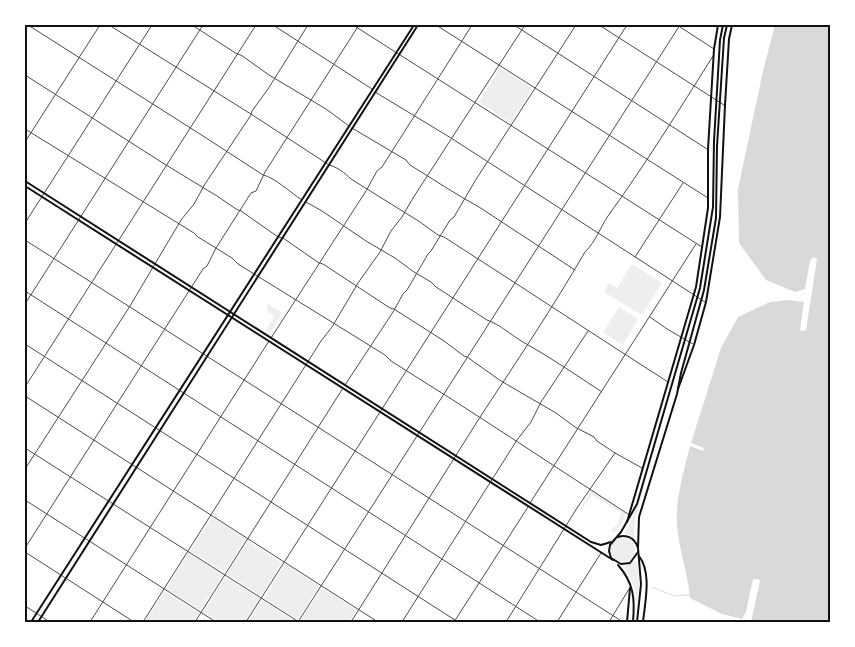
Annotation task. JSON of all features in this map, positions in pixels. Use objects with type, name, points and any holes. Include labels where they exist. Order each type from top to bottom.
[{"type":"main road","points":[[31,622],[414,25]]},
{"type":"main road","points":[[38,622],[418,25]]},
{"type":"main road","points":[[626,524],[694,294],[709,198],[708,149],[714,49],[718,25]]},
{"type":"main road","points":[[25,181],[566,526],[596,544],[604,544],[616,538],[637,504],[698,297],[713,207],[716,100],[720,40],[723,25]]},
{"type":"main road","points":[[677,394],[702,300],[717,207],[717,146],[727,25]]},
{"type":"main road","points":[[637,622],[641,584],[638,554],[639,517],[706,302],[722,208],[724,105],[729,39],[732,25]]},
{"type":"main road","points":[[25,186],[613,560],[626,575],[631,586],[634,597],[633,622]]},
{"type":"main road","points":[[616,538],[621,536],[628,537],[634,541],[638,548]]},
{"type":"main road","points":[[611,542],[609,551],[613,560]]},
{"type":"main road","points":[[617,563],[628,564],[638,554]]},
{"type":"main road","points":[[638,554],[644,564],[646,577],[642,622]]},
{"type":"main road","points":[[627,622],[631,586]]},
{"type":"street","points":[[28,25],[263,175],[274,180],[301,200],[322,211],[602,392]]},
{"type":"street","points":[[25,142],[100,25]]},
{"type":"street","points":[[108,25],[214,90],[668,382]]},
{"type":"street","points":[[25,223],[152,25]]},
{"type":"street","points":[[192,25],[326,109],[352,128],[370,137],[390,152],[445,185],[464,200],[479,207],[575,271]]},
{"type":"street","points":[[25,304],[204,25]]},
{"type":"street","points":[[25,387],[256,25]]},
{"type":"street","points":[[273,25],[706,302]]},
{"type":"street","points":[[25,469],[130,306],[152,267],[251,115],[252,110],[308,25]]},
{"type":"street","points":[[353,25],[702,248]]},
{"type":"street","points":[[25,548],[191,287],[207,266],[216,248],[251,193],[256,192],[263,175],[359,25]]},
{"type":"street","points":[[436,25],[709,198]]},
{"type":"street","points":[[90,622],[472,25]]},
{"type":"street","points":[[514,25],[708,149]]},
{"type":"street","points":[[143,622],[358,283],[525,25]]},
{"type":"street","points":[[195,622],[576,25]]},
{"type":"street","points":[[599,25],[724,105]]},
{"type":"street","points":[[246,622],[627,25]]},
{"type":"street","points":[[25,448],[298,622],[467,356],[586,174],[678,25],[714,49]]},
{"type":"street","points":[[351,622],[453,459],[575,271],[609,214],[647,160],[714,55]]},
{"type":"street","points":[[25,75],[241,211],[355,286],[371,294],[504,382],[594,437],[615,453],[642,468]]},
{"type":"street","points":[[25,129],[180,224],[628,514]]},
{"type":"street","points":[[635,257],[683,182]]},
{"type":"street","points":[[25,240],[623,622]]},
{"type":"street","points":[[25,344],[456,622],[577,428],[696,244]]},
{"type":"street","points":[[25,291],[540,622]]},
{"type":"street","points":[[649,317],[694,345]]},
{"type":"street","points":[[402,622],[589,330]]},
{"type":"street","points":[[25,396],[378,622]]},
{"type":"street","points":[[506,622],[566,526],[615,453]]},
{"type":"street","points":[[25,500],[216,622]]},
{"type":"street","points":[[25,552],[134,622]]},
{"type":"street","points":[[558,622],[601,554]]},
{"type":"street","points":[[609,622],[631,586]]},
{"type":"street","points":[[25,606],[50,622]]},
{"type":"shaded area","points":[[775,25],[830,25],[830,622],[751,622],[760,581],[758,579],[753,579],[746,612],[742,619],[722,614],[690,598],[677,526],[679,495],[690,446],[703,451],[704,448],[691,443],[721,348],[738,317],[770,302],[787,300],[804,302],[800,330],[806,330],[817,259],[813,257],[810,261],[805,289],[795,292],[766,280],[739,243],[738,189],[763,71]]},
{"type":"shaded area","points":[[500,68],[532,88],[511,123],[479,102]]},
{"type":"shaded area","points":[[632,264],[662,283],[642,315],[604,292],[609,283],[617,288]]},
{"type":"shaded area","points":[[268,304],[282,313],[271,332],[266,330],[275,316],[268,313]]},
{"type":"shaded area","points":[[619,307],[638,319],[623,345],[603,333]]},
{"type":"shaded area","points":[[674,367],[674,369],[632,509],[632,508]]},
{"type":"shaded area","points":[[648,472],[635,519],[634,536],[624,534],[631,521]]},
{"type":"shaded area","points":[[593,490],[626,514],[619,529],[617,528],[614,533],[611,530],[617,525],[621,513],[592,495],[582,509],[580,508]]},
{"type":"shaded area","points":[[212,517],[246,539],[225,572],[190,551]]},
{"type":"shaded area","points":[[623,538],[628,539],[634,545],[634,555],[628,561],[623,562],[618,561],[612,555],[611,550],[612,545],[618,539]]},
{"type":"shaded area","points":[[248,541],[282,563],[261,596],[227,574]]},
{"type":"shaded area","points":[[188,553],[223,575],[200,610],[166,589]]},
{"type":"shaded area","points":[[635,561],[639,583],[637,603],[634,586],[624,567]]},
{"type":"shaded area","points":[[285,564],[319,586],[298,620],[264,598]]},
{"type":"shaded area","points":[[225,577],[260,599],[245,622],[219,622],[203,612]]},
{"type":"shaded area","points":[[322,588],[357,610],[349,622],[300,621]]},
{"type":"shaded area","points":[[164,591],[199,613],[193,622],[145,622]]},
{"type":"shaded area","points":[[262,600],[296,622],[248,622]]},
{"type":"waterway","points":[[652,587],[674,596],[690,595]]}]
